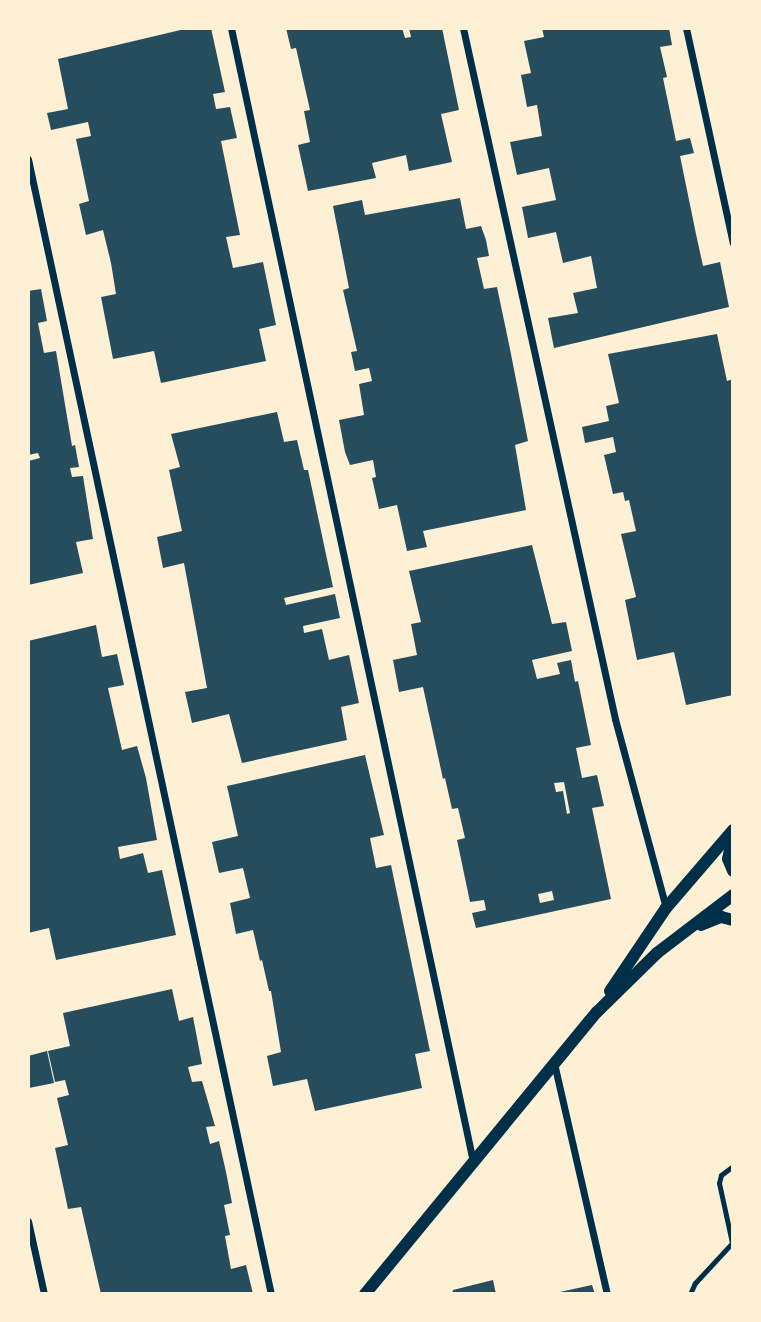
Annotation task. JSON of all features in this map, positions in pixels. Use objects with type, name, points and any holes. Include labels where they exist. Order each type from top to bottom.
[{"type":"street","points":[[231,28],[473,1163]]},
{"type":"street","points":[[463,28],[615,719],[666,908]]},
{"type":"street","points":[[686,28],[733,243]]},
{"type":"street","points":[[28,159],[271,1294]]},
{"type":"street","points":[[597,1012],[666,908],[733,831]]},
{"type":"street","points":[[733,831],[729,859],[733,871]]},
{"type":"street","points":[[371,1291],[553,1062],[597,1012],[657,953],[733,895]]},
{"type":"street","points":[[688,930],[721,917],[733,920]]},
{"type":"street","points":[[553,1062],[607,1294]]},
{"type":"street","points":[[28,1221],[44,1294]]},
{"type":"lane","points":[[690,1294],[695,1283],[733,1245],[719,1183],[721,1175],[733,1166]]},
{"type":"building","points":[[189,28],[211,28],[225,92],[213,94],[216,109],[230,107],[237,138],[221,141],[240,235],[226,237],[233,268],[263,262],[276,325],[259,329],[266,361],[161,383],[154,351],[113,359],[101,297],[116,294],[111,263],[103,230],[86,235],[79,204],[89,201],[76,139],[91,136],[88,122],[51,130],[47,113],[68,109],[58,59]]},
{"type":"building","points":[[286,28],[402,28],[405,38],[411,37],[409,28],[442,28],[459,110],[441,114],[452,162],[409,171],[406,155],[372,163],[376,178],[308,191],[298,145],[310,142],[304,111],[310,110],[296,48],[291,49]]},
{"type":"building","points":[[542,28],[669,28],[672,45],[660,47],[667,77],[663,78],[676,141],[690,138],[694,153],[680,156],[703,266],[720,262],[729,307],[554,348],[548,318],[578,313],[573,293],[597,288],[591,256],[563,263],[556,232],[528,238],[522,207],[556,200],[549,168],[517,175],[510,142],[542,136],[537,105],[527,107],[521,75],[531,73],[524,41],[544,37]]},
{"type":"building","points":[[460,198],[466,229],[481,226],[486,240],[489,256],[477,258],[484,289],[497,287],[528,441],[515,445],[526,510],[423,531],[427,547],[407,551],[397,505],[379,509],[372,478],[376,477],[373,460],[350,465],[345,452],[339,420],[364,415],[359,384],[372,381],[369,368],[355,371],[351,352],[357,351],[343,290],[349,288],[333,206],[362,200],[365,215]]},
{"type":"building","points":[[41,289],[47,321],[38,323],[44,353],[56,351],[72,446],[75,445],[79,467],[70,468],[72,477],[83,476],[93,539],[76,542],[83,573],[28,585],[28,461],[40,458],[38,453],[28,455],[28,291]]},
{"type":"building","points":[[717,334],[727,381],[733,379],[733,695],[686,705],[674,652],[637,660],[625,600],[636,597],[621,534],[636,531],[629,500],[625,501],[623,492],[613,494],[604,455],[616,452],[613,437],[585,443],[582,427],[609,421],[606,406],[619,403],[608,354]]},
{"type":"building","points":[[277,412],[284,442],[297,440],[304,470],[308,470],[333,587],[284,598],[286,605],[335,594],[340,618],[303,626],[304,633],[322,629],[329,660],[349,655],[359,703],[341,707],[347,740],[242,763],[229,714],[192,723],[185,692],[207,688],[184,563],[163,568],[157,537],[182,531],[169,470],[180,467],[171,434]]},
{"type":"building","points":[[532,545],[552,624],[566,622],[572,651],[532,660],[537,679],[560,674],[557,663],[571,660],[575,682],[578,681],[591,745],[576,748],[582,778],[597,775],[604,806],[592,808],[611,899],[476,928],[472,913],[486,910],[484,900],[470,902],[457,840],[465,838],[458,808],[452,809],[445,778],[443,779],[423,687],[399,692],[393,660],[417,655],[411,624],[421,622],[409,571]],"holes":[[[564,782],[570,813],[567,814],[563,791],[556,792],[554,783]],[[552,891],[554,900],[540,903],[538,894]]]},
{"type":"building","points":[[96,625],[102,657],[117,654],[124,685],[108,688],[122,750],[137,746],[146,778],[157,840],[118,847],[120,859],[143,853],[148,873],[162,870],[176,935],[56,960],[49,928],[28,933],[28,641]]},
{"type":"building","points":[[365,755],[384,835],[370,838],[376,868],[391,865],[430,1051],[415,1054],[422,1088],[315,1111],[307,1079],[273,1086],[267,1056],[281,1052],[271,991],[253,930],[236,934],[230,903],[250,898],[243,868],[219,873],[212,842],[238,836],[227,786]]},
{"type":"building","points":[[172,989],[179,1021],[193,1017],[202,1064],[188,1067],[192,1082],[202,1081],[215,1126],[206,1127],[210,1144],[219,1141],[226,1172],[232,1203],[224,1205],[230,1235],[225,1236],[231,1269],[246,1265],[253,1294],[101,1294],[81,1207],[68,1209],[55,1148],[68,1145],[57,1098],[69,1095],[65,1080],[55,1082],[48,1051],[70,1046],[63,1013]]},
{"type":"building","points":[[47,1051],[54,1083],[29,1088],[28,1056]]},
{"type":"building","points":[[493,1280],[496,1294],[452,1294],[453,1290]]},
{"type":"building","points":[[592,1285],[595,1294],[555,1294],[555,1293]]}]
